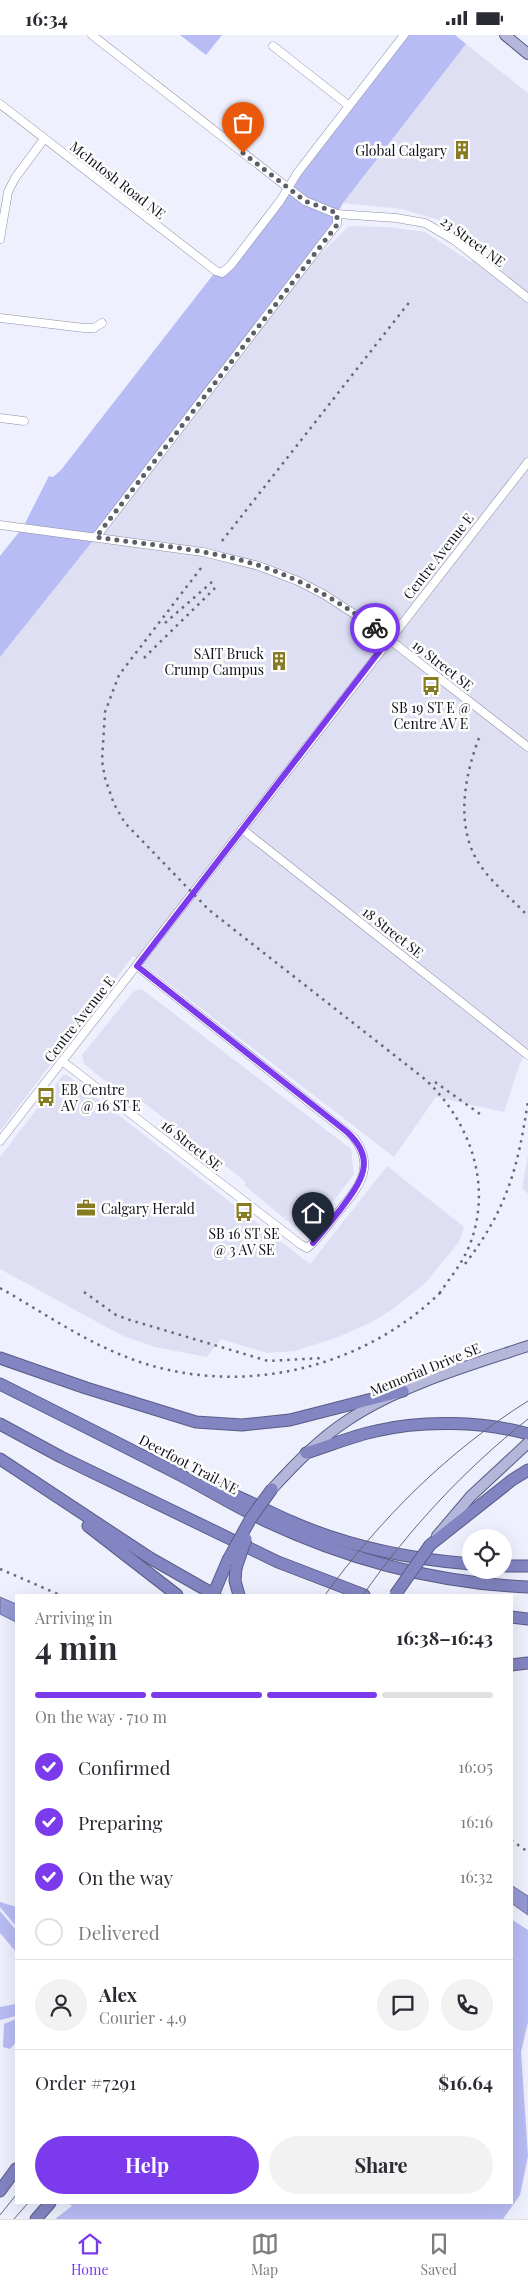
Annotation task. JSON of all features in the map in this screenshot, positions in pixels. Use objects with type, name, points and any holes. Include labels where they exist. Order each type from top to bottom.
[{"type":"highway","points":[[0,1358],[86,1388],[196,1422],[242,1425],[290,1420],[403,1391]]},
{"type":"highway","name":"Deerfoot Trail NE","points":[[0,1383],[265,1521],[369,1562],[449,1580],[528,1587]]},
{"type":"highway","points":[[0,1424],[69,1461],[278,1563],[362,1594]]},
{"type":"highway","points":[[306,1453],[375,1431],[397,1427],[489,1426],[528,1434]]},
{"type":"highway","points":[[2,1460],[150,1558],[212,1594]]},
{"type":"highway","points":[[2,1460],[176,1594]]},
{"type":"highway","points":[[396,1594],[430,1545],[512,1480],[528,1470]]},
{"type":"highway","points":[[187,1479],[226,1491],[292,1522],[357,1545],[401,1556],[462,1563]]},
{"type":"highway","name":"Memorial Drive SE","points":[[215,1594],[232,1564],[251,1518],[272,1489]]},
{"type":"highway","points":[[232,1564],[239,1594]]},
{"type":"highway","points":[[512,1566],[528,1566]]},
{"type":"highway","points":[[513,1617],[528,1619]]},
{"type":"highway","points":[[513,1665],[528,1663]]},
{"type":"highway","points":[[0,2191],[15,2170]]},
{"type":"highway","points":[[36,2219],[49,2204]]},
{"type":"main road","points":[[505,35],[528,54]]},
{"type":"main road","name":"Memorial Drive SE","points":[[272,1489],[306,1453],[350,1419],[403,1391],[528,1347]]},
{"type":"main road","points":[[430,1545],[471,1496],[528,1443]]},
{"type":"street","name":"23 Street NE","points":[[92,35],[288,188],[310,203],[337,213],[396,218],[425,223],[454,240],[528,298]]},
{"type":"street","points":[[288,188],[348,105],[404,35]]},
{"type":"street","points":[[273,46],[348,105]]},
{"type":"street","name":"McIntosh Road NE","points":[[0,104],[216,271],[222,273],[253,237],[288,188]]},
{"type":"street","points":[[0,239],[8,191],[15,178],[44,139]]},
{"type":"street","points":[[96,537],[337,225],[337,213]]},
{"type":"street","points":[[0,317],[84,328],[94,328],[102,323]]},
{"type":"street","points":[[0,418],[24,421]]},
{"type":"street","name":"Centre Avenue E","points":[[0,1141],[528,462]]},
{"type":"street","name":"19 Street SE","points":[[0,525],[203,552],[266,568],[325,595],[389,639],[528,747]]},
{"type":"street","name":"18 Street SE","points":[[242,829],[528,1055]]},
{"type":"street","name":"16 Street SE","points":[[62,1061],[307,1248],[330,1222],[362,1177],[364,1154],[359,1145],[347,1132],[137,966]]},
{"type":"shaded area","points":[[180,35],[222,35],[206,55]]},
{"type":"shaded area","points":[[404,35],[455,35],[466,44],[343,203],[337,214],[337,225],[96,537],[0,657],[0,556],[23,527],[49,476],[53,477],[61,470],[216,271],[222,272]]},
{"type":"shaded area","points":[[466,44],[528,93],[528,1047],[519,1066],[504,1112],[436,1097],[394,1157],[133,956],[0,1131],[0,657],[96,537],[301,273],[349,226],[386,227],[425,232],[471,262],[482,249],[439,220],[402,209],[343,203]]},
{"type":"shaded area","points":[[139,989],[143,990],[351,1149],[354,1174],[309,1233],[303,1234],[244,1185],[246,1182],[138,1098],[133,1103],[84,1064],[82,1055],[133,992]]},
{"type":"shaded area","points":[[63,1075],[67,1075],[310,1264],[387,1166],[464,1227],[459,1242],[426,1282],[393,1309],[372,1322],[338,1337],[295,1351],[267,1353],[221,1339],[207,1357],[155,1347],[121,1335],[0,1269],[0,1157]]},
{"type":"shaded area","points":[[528,1155],[528,1194],[522,1188]]},
{"type":"shaded area","points":[[0,1597],[15,1604],[15,1622],[0,1614]]},
{"type":"shaded area","points":[[513,1886],[528,1896],[528,1915],[513,1904]]},
{"type":"shaded area","points":[[0,1902],[15,1907],[15,1925],[0,1907]]},
{"type":"shaded area","points":[[0,1911],[15,1929],[15,1951],[0,1933]]},
{"type":"shaded area","points":[[513,1920],[528,1930],[528,2022],[521,2052],[528,2156],[520,2195],[503,2219],[55,2219],[72,2206],[70,2204],[513,2204]]},
{"type":"shaded area","points":[[15,2004],[15,2016],[0,2020],[0,2007]]},
{"type":"shaded area","points":[[15,2019],[15,2043],[10,2049],[3,2047],[4,2024]]},
{"type":"tram line","points":[[326,1594],[392,1513],[417,1488],[470,1442],[528,1401]]},
{"type":"tram line","points":[[364,1594],[400,1546],[439,1501],[504,1438],[528,1419]]},
{"type":"tram line","points":[[0,2215],[15,2196]]},
{"type":"tram line","points":[[14,2219],[27,2204]]},
{"type":"railway","points":[[222,541],[411,300]]},
{"type":"railway","points":[[201,568],[119,675],[105,712],[102,761],[105,778],[114,804],[125,823],[209,910],[426,1080],[442,1097],[455,1116],[466,1136],[474,1158],[478,1180],[479,1203],[476,1226],[468,1249],[439,1294]]},
{"type":"railway","points":[[165,623],[212,582]]},
{"type":"railway","points":[[144,658],[215,588]]},
{"type":"railway","points":[[479,738],[469,769],[464,802],[467,835],[472,851],[485,872],[528,916]]},
{"type":"railway","points":[[435,1082],[480,1114]]},
{"type":"railway","points":[[465,1264],[491,1225],[501,1206],[515,1168],[528,1101]]},
{"type":"railway","points":[[0,1288],[74,1331],[119,1354],[161,1368],[204,1375],[248,1376],[291,1371],[333,1359],[374,1341],[411,1318],[444,1289]]},
{"type":"railway","points":[[84,1292],[116,1315],[268,1361],[322,1358]]},
{"type":"railway","points":[[0,1569],[58,1594]]},
{"type":"railway","points":[[513,1841],[528,1852]]},
{"type":"way so far","points":[[243,153],[305,201],[325,211],[337,213],[337,225],[96,537],[203,552],[234,558],[259,566],[298,581],[325,595],[375,628]]},
{"type":"place","name":"Global Calgary","points":[[462,150]]},
{"type":"place","name":"SAIT Bruck Crump Campus","points":[[279,661]]},
{"type":"place","name":"SB 19 ST E @ Centre AV E","points":[[431,686]]},
{"type":"place","name":"EB Centre AV @ 16 ST E","points":[[46,1097]]},
{"type":"place","name":"Calgary Herald","points":[[86,1208]]},
{"type":"place","name":"SB 16 ST SE @ 3 AV SE","points":[[244,1212]]},
{"type":"route","points":[[313,1243],[356,1189],[362,1177],[364,1154],[359,1145],[347,1132],[137,966],[389,639],[375,628]]}]
